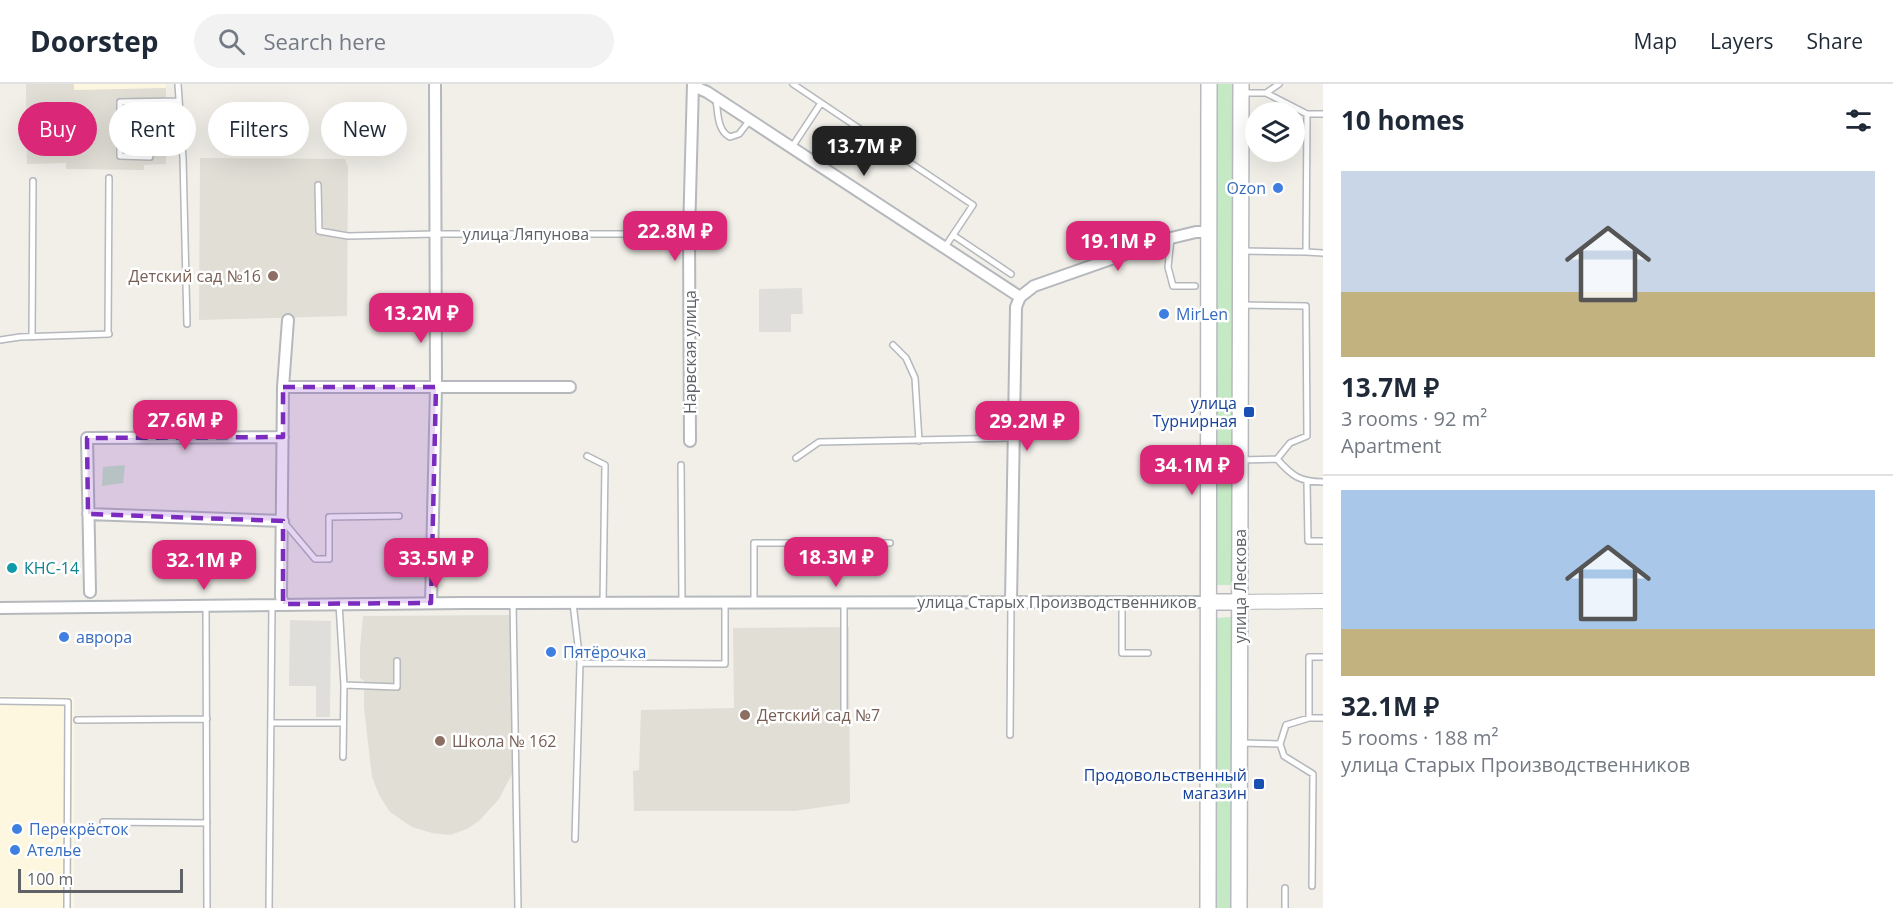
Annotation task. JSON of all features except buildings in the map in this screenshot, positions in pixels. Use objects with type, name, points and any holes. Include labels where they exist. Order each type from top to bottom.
[{"type":"main road","name":"улица Лескова","points":[[1208,908],[1209,84]]},
{"type":"main road","name":"улица Лескова","points":[[1239,908],[1241,89]]},
{"type":"main road","name":"улица Старых Производственников","points":[[1208,602],[1240,602]]},
{"type":"street","points":[[431,603],[436,387],[435,84]]},
{"type":"street","points":[[693,85],[711,91],[750,120],[1020,297]]},
{"type":"street","name":"Нарвская улица","points":[[690,441],[689,234],[693,85]]},
{"type":"street","points":[[1011,602],[1016,307],[1020,297],[1034,286],[1171,238],[1196,232],[1209,232]]},
{"type":"street","points":[[278,604],[281,597],[283,387],[288,320]]},
{"type":"street","points":[[283,387],[570,387]]},
{"type":"street","points":[[90,592],[87,438],[283,437]]},
{"type":"street","points":[[88,514],[283,521]]},
{"type":"street","name":"улица Старых Производственников","points":[[0,608],[431,603],[1208,602]]},
{"type":"street","name":"улица Старых Производственников","points":[[1240,602],[1323,602]]},
{"type":"lane","points":[[178,84],[183,159],[187,324]]},
{"type":"lane","points":[[793,84],[973,205],[945,247]]},
{"type":"lane","points":[[1266,93],[1279,84]]},
{"type":"lane","points":[[1241,89],[1266,93],[1306,114],[1323,114]]},
{"type":"lane","points":[[711,91],[724,134],[730,137],[739,134],[750,120]]},
{"type":"lane","points":[[150,157],[120,156],[120,102],[179,101]]},
{"type":"lane","points":[[792,147],[821,103]]},
{"type":"lane","points":[[1306,114],[1306,252]]},
{"type":"lane","points":[[0,340],[110,334],[109,178]]},
{"type":"lane","points":[[32,337],[33,181]]},
{"type":"lane","name":"улица Ляпунова","points":[[318,184],[319,231],[348,236],[689,234]]},
{"type":"lane","points":[[953,235],[1011,274]]},
{"type":"lane","points":[[1171,238],[1168,267],[1173,286],[1195,286]]},
{"type":"lane","points":[[1241,251],[1323,253]]},
{"type":"lane","points":[[1240,305],[1306,306],[1307,436],[1290,442],[1277,459]]},
{"type":"lane","points":[[894,345],[906,358],[915,378],[919,441]]},
{"type":"lane","points":[[796,458],[819,442],[1013,438]]},
{"type":"lane","points":[[588,456],[605,465],[603,603]]},
{"type":"lane","points":[[1240,460],[1277,459]]},
{"type":"lane","points":[[1277,459],[1289,474],[1307,482],[1323,482]]},
{"type":"lane","points":[[681,465],[682,603]]},
{"type":"lane","points":[[1307,482],[1308,541],[1323,541]]},
{"type":"lane","points":[[283,521],[315,559],[329,559],[329,516],[399,516]]},
{"type":"lane","points":[[754,602],[754,543],[890,543]]},
{"type":"lane","points":[[580,663],[725,664],[725,602]]},
{"type":"lane","points":[[844,602],[844,718]]},
{"type":"lane","points":[[1010,735],[1011,602]]},
{"type":"lane","points":[[1122,602],[1122,653],[1148,653]]},
{"type":"lane","points":[[513,603],[518,908]]},
{"type":"lane","points":[[573,603],[580,663],[575,838]]},
{"type":"lane","points":[[269,908],[271,723],[278,604]]},
{"type":"lane","points":[[339,604],[344,684],[343,757]]},
{"type":"lane","points":[[206,606],[207,908]]},
{"type":"lane","points":[[1309,718],[1309,657],[1323,657]]},
{"type":"lane","points":[[344,684],[397,687],[397,661]]},
{"type":"lane","points":[[0,701],[68,702],[67,908]]},
{"type":"lane","points":[[1312,886],[1313,774],[1284,756],[1280,744],[1286,724],[1309,718],[1323,718]]},
{"type":"lane","points":[[77,720],[207,719]]},
{"type":"lane","points":[[271,723],[343,723]]},
{"type":"lane","points":[[1239,743],[1280,744]]},
{"type":"lane","points":[[103,822],[207,823]]},
{"type":"lane","points":[[1284,888],[1285,908]]},
{"type":"highlighted area","points":[[283,387],[436,387],[431,603],[283,604],[283,521],[88,514],[87,438],[283,437]]},
{"type":"shaded area","points":[[26,84],[74,84],[74,90],[166,88],[166,102],[109,102],[109,156],[166,156],[166,164],[144,165],[144,170],[66,169],[66,163],[27,164],[27,156],[97,156],[97,102],[26,102]]},
{"type":"shaded area","points":[[74,84],[166,84],[166,88],[74,91]]},
{"type":"shaded area","name":"Детский сад №16","points":[[200,158],[345,159],[348,167],[347,316],[199,320]]},
{"type":"shaded area","points":[[802,288],[803,314],[791,314],[791,332],[759,332],[759,289]]},
{"type":"shaded area","name":"Школа № 162","points":[[511,615],[512,774],[499,799],[479,821],[467,829],[450,835],[412,827],[390,812],[379,795],[372,777],[364,708],[364,681],[360,678],[363,616]]},
{"type":"shaded area","points":[[290,620],[331,621],[330,717],[316,717],[316,686],[289,686]]},
{"type":"shaded area","name":"Детский сад №7","points":[[849,627],[850,803],[795,811],[634,811],[633,771],[639,770],[641,710],[734,708],[733,628]]},
{"type":"shaded area","points":[[0,696],[74,697],[74,908],[0,908]]},
{"type":"green space","points":[[1214,84],[1234,84],[1233,585],[1212,585]]},
{"type":"green space","points":[[125,465],[123,483],[102,486],[103,467]]},
{"type":"green space","points":[[1230,617],[1233,621],[1235,908],[1214,908],[1214,621],[1216,618]]},
{"type":"place","name":"Ozon","points":[[1278,188]]},
{"type":"place","name":"Детский сад №16","points":[[273,276]]},
{"type":"place","name":"MirLen","points":[[1164,314]]},
{"type":"place","name":"улица Турнирная","points":[[1249,412]]},
{"type":"place","name":"КНС-14","points":[[12,568]]},
{"type":"place","name":"аврора","points":[[64,637]]},
{"type":"place","name":"Пятёрочка","points":[[551,652]]},
{"type":"place","name":"Детский сад №7","points":[[745,715]]},
{"type":"place","name":"Школа № 162","points":[[440,741]]},
{"type":"place","name":"Продовольственный магазин","points":[[1259,784]]},
{"type":"place","name":"Перекрёсток","points":[[17,829]]},
{"type":"place","name":"Ателье","points":[[15,850]]}]
